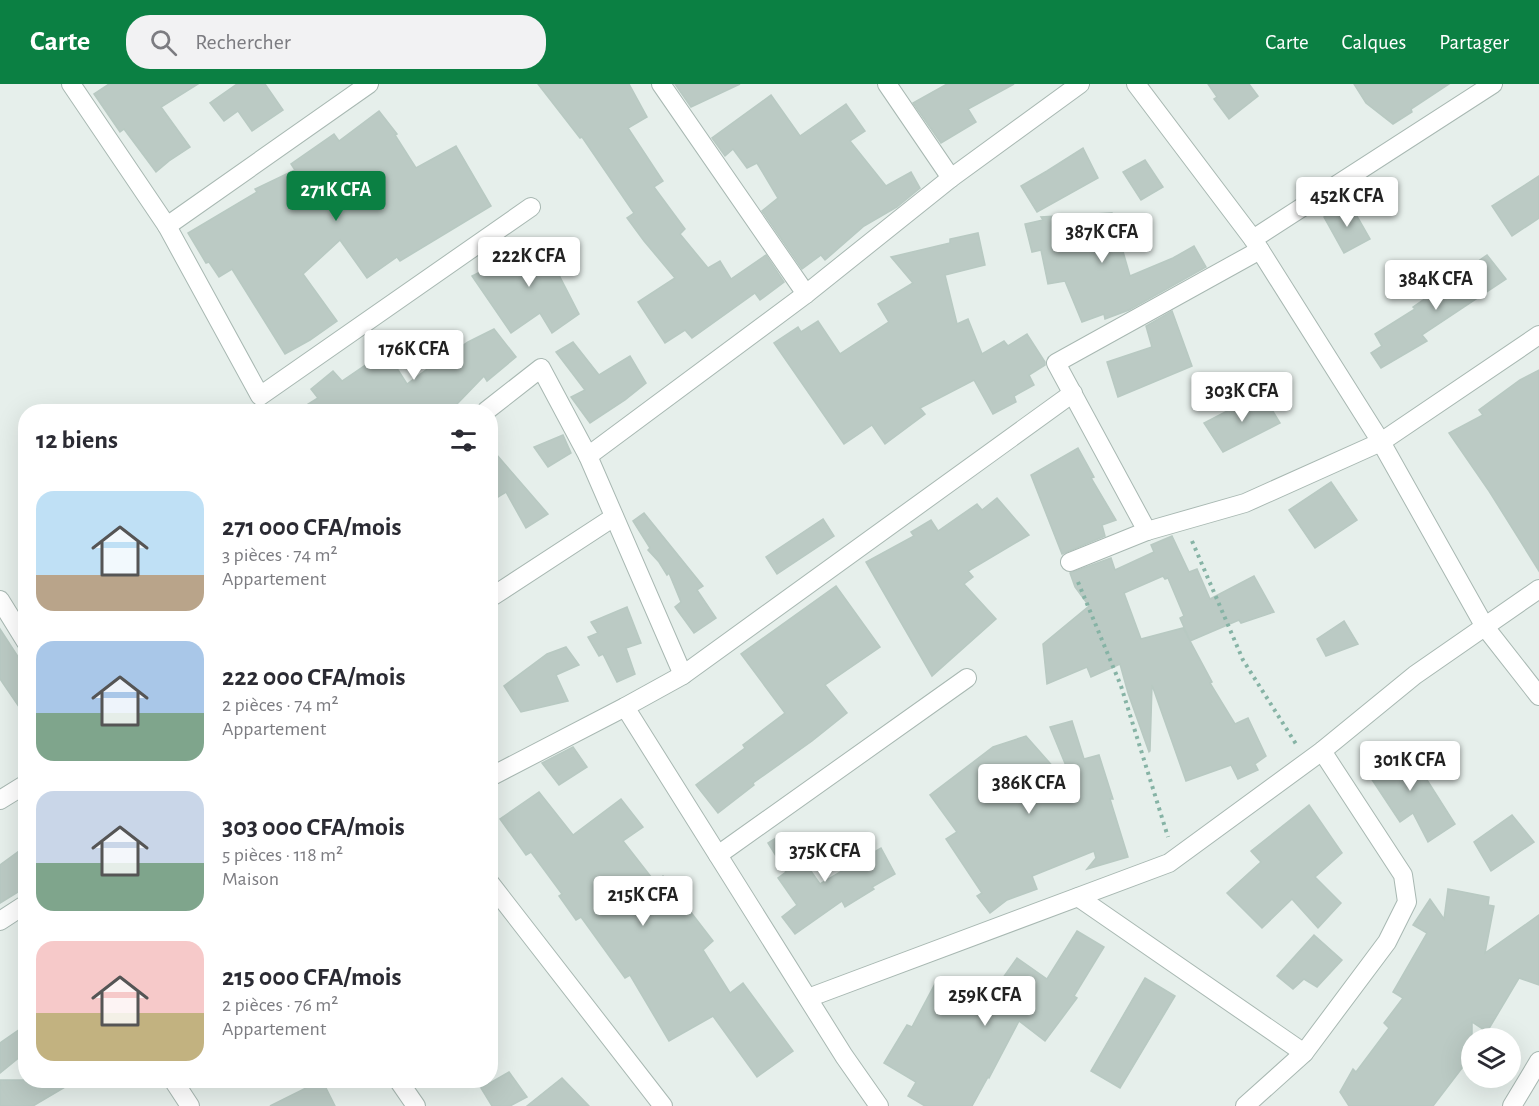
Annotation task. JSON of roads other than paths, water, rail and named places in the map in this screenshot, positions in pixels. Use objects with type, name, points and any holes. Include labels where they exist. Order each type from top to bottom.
[{"type":"street","points":[[71,84],[167,226],[260,396],[531,207]]},
{"type":"street","points":[[167,226],[369,84]]},
{"type":"street","points":[[661,84],[806,294]]},
{"type":"street","points":[[887,84],[951,178]]},
{"type":"street","points":[[588,456],[806,294],[951,178],[1080,84]]},
{"type":"street","points":[[1136,84],[1256,244],[1381,442],[1485,627],[1539,696]]},
{"type":"street","points":[[1147,531],[1056,363],[1256,244],[1493,84]]},
{"type":"street","points":[[1070,562],[1147,531],[1245,503],[1381,442],[1539,335]]},
{"type":"street","points":[[495,404],[541,368],[588,456],[682,675]]},
{"type":"street","points":[[498,773],[682,675],[1072,393]]},
{"type":"street","points":[[498,593],[614,517]]},
{"type":"street","points":[[808,998],[1169,863],[1322,751],[1415,675],[1539,589]]},
{"type":"street","points":[[0,600],[18,629]]},
{"type":"street","points":[[718,855],[967,678]]},
{"type":"street","points":[[625,707],[844,1056],[879,1106]]},
{"type":"street","points":[[1245,1106],[1304,1053],[1387,942],[1407,902],[1403,875],[1322,751]]},
{"type":"street","points":[[0,800],[18,789]]},
{"type":"street","points":[[498,893],[663,1106]]},
{"type":"street","points":[[1078,897],[1304,1053]]},
{"type":"street","points":[[0,921],[18,909]]},
{"type":"street","points":[[1512,1106],[1539,1061]]},
{"type":"street","points":[[178,1088],[190,1106]]},
{"type":"street","points":[[404,1088],[416,1106]]}]
